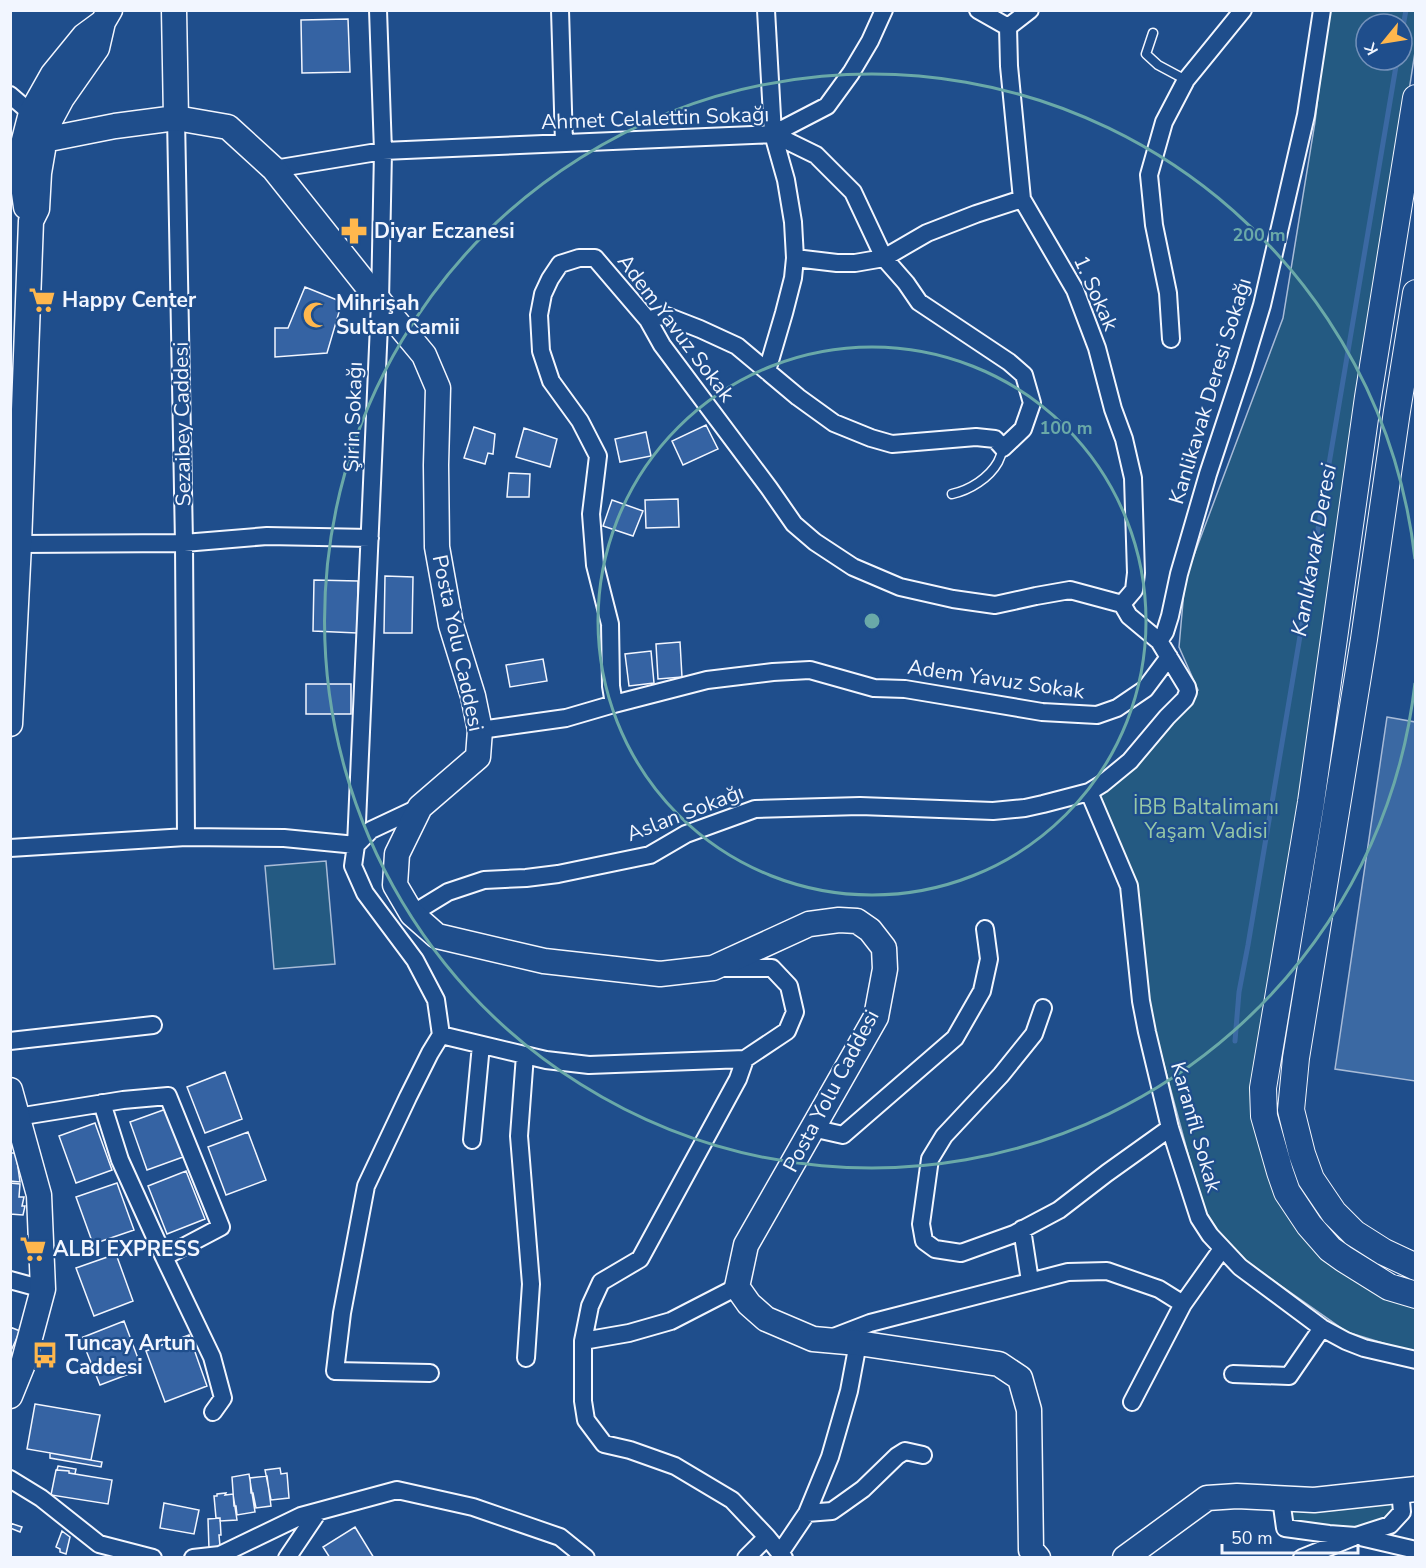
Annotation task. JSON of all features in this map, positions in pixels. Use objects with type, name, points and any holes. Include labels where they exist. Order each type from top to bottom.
[{"type":"main road","points":[[1416,98],[1368,397],[1311,802],[1263,1088],[1264,1116],[1280,1172],[1287,1192],[1309,1225],[1330,1249],[1344,1259],[1389,1287],[1416,1295]]},
{"type":"main road","points":[[1416,293],[1396,411],[1364,639],[1296,1058],[1291,1110],[1311,1179],[1334,1213],[1354,1233],[1384,1252],[1416,1267]]},
{"type":"street","name":"Sezaibey Caddesi","points":[[174,10],[184,543],[186,837]]},
{"type":"street","name":"Şirin Sokağı","points":[[378,10],[383,151],[380,302],[358,824],[353,866],[365,893],[415,960],[436,1000],[441,1035]]},
{"type":"street","points":[[560,10],[564,143]]},
{"type":"street","points":[[766,10],[773,134],[786,180],[793,222],[795,258],[791,287],[766,371]]},
{"type":"street","points":[[773,134],[827,105],[851,73],[870,41],[884,10]]},
{"type":"street","points":[[978,10],[1008,27],[1030,10]]},
{"type":"street","points":[[1171,339],[1168,293],[1154,225],[1149,175],[1164,122],[1186,80],[1243,10]]},
{"type":"street","name":"Kanlikavak Deresi Sokağı","points":[[1159,641],[1165,632],[1170,616],[1179,574],[1208,474],[1262,305],[1306,115],[1322,10]]},
{"type":"street","points":[[31,135],[62,98],[97,48],[107,16]]},
{"type":"street","name":"1. Sokak","points":[[1008,27],[1009,66],[1022,199],[1075,290],[1097,348],[1133,478],[1136,573],[1134,590],[1122,604]]},
{"type":"street","points":[[10,95],[31,135],[39,173],[37,209],[32,221],[10,724]]},
{"type":"street","name":"Posta Yolu Caddesi","points":[[31,135],[176,118],[228,127],[274,169],[424,355],[438,388],[437,547],[451,625],[474,696],[480,730],[478,757],[420,807],[397,854],[395,885],[412,914],[437,936],[544,962],[660,974],[713,968],[809,924],[839,920],[857,921],[870,930],[884,948],[885,969],[876,1017],[746,1245],[737,1287]]},
{"type":"street","name":"Ahmet Celalettin Sokağı","points":[[274,169],[383,151],[773,134],[816,155],[854,192],[884,258],[924,306],[1009,362],[1024,375],[1032,403],[1023,429],[1003,448]]},
{"type":"street","points":[[795,258],[837,263],[855,263],[884,258],[927,233],[1022,199]]},
{"type":"street","name":"Adem Yavuz Sokak","points":[[1122,604],[1070,590],[994,605],[900,587],[853,567],[815,542],[794,524],[662,345],[648,320],[595,258],[579,258],[561,264],[550,279],[543,294],[539,315],[541,351],[551,381],[580,421],[598,456],[591,514],[596,565],[610,624],[611,686],[614,704],[707,680],[810,670],[874,688],[905,689],[1042,712],[1097,715],[1117,708],[1145,689],[1169,657]]},
{"type":"street","points":[[648,320],[664,315],[737,346],[798,398],[834,423],[871,438],[891,444],[976,437],[995,439],[1003,448]]},
{"type":"street","points":[[19,544],[184,543],[267,536],[370,538]]},
{"type":"street","points":[[1089,792],[1130,761],[1185,699],[1188,692],[1159,641],[1129,616],[1122,604]]},
{"type":"street","points":[[480,730],[566,718],[614,704]]},
{"type":"street","name":"Aslan Sokağı","points":[[412,914],[448,892],[484,880],[526,878],[650,855],[686,834],[756,809],[860,806],[993,811],[1025,808],[1089,792]]},
{"type":"street","name":"Karanfil Sokak","points":[[1089,792],[1129,886],[1141,1001],[1147,1032],[1170,1128],[1199,1218],[1210,1235],[1240,1267],[1322,1328],[1364,1348],[1416,1360]]},
{"type":"street","points":[[10,848],[186,837],[284,838],[356,845],[371,830],[420,807]]},
{"type":"street","points":[[813,1128],[843,1135],[955,1038],[982,991],[988,959],[985,929]]},
{"type":"street","points":[[430,1373],[335,1371],[342,1313],[366,1186],[408,1096],[441,1035],[546,1060],[589,1065],[745,1059],[787,1031],[795,1012],[789,986],[772,968],[713,968]]},
{"type":"street","points":[[1043,1008],[1034,1034],[1001,1075],[944,1136],[930,1159],[921,1224],[924,1241],[935,1249],[961,1253],[1014,1234],[1059,1209],[1170,1128]]},
{"type":"street","points":[[10,1041],[153,1025]]},
{"type":"street","points":[[472,1140],[481,1044]]},
{"type":"street","points":[[525,1055],[519,1136],[531,1284],[526,1358]]},
{"type":"street","points":[[745,1059],[738,1079],[640,1259],[601,1282],[590,1306],[583,1341],[583,1401],[586,1420],[604,1444],[630,1450],[675,1466],[732,1500],[782,1555],[807,1514],[830,1457],[849,1391],[858,1343]]},
{"type":"street","points":[[10,1090],[17,1117],[17,1142],[39,1195],[43,1289],[23,1364],[10,1396]]},
{"type":"street","points":[[17,1117],[102,1103],[168,1096],[220,1227],[164,1257]]},
{"type":"street","points":[[102,1103],[120,1160],[212,1357],[223,1398],[213,1412]]},
{"type":"street","points":[[1022,1229],[1030,1281]]},
{"type":"street","points":[[1132,1402],[1183,1304],[1222,1249]]},
{"type":"street","points":[[826,1340],[870,1323],[1068,1272],[1107,1271],[1159,1289],[1183,1304]]},
{"type":"street","points":[[10,1280],[43,1289]]},
{"type":"street","points":[[583,1341],[671,1321],[737,1287],[749,1304],[766,1319],[813,1339],[858,1343],[999,1364],[1020,1378],[1029,1410],[1031,1550],[1038,1557]]},
{"type":"street","points":[[1233,1374],[1289,1376],[1322,1328]]},
{"type":"street","points":[[807,1514],[832,1511],[863,1490],[905,1451],[923,1455]]},
{"type":"street","points":[[10,1479],[40,1498],[99,1544],[153,1557]]},
{"type":"street","points":[[194,1557],[220,1555],[301,1516],[397,1490],[473,1507],[549,1533],[560,1537],[586,1557]]},
{"type":"street","points":[[1125,1557],[1207,1498],[1237,1496],[1314,1500],[1408,1490],[1402,1512],[1390,1524],[1302,1557]]},
{"type":"street","points":[[1281,1498],[1285,1528],[1356,1536],[1416,1550]]},
{"type":"street","points":[[287,1557],[318,1512]]},
{"type":"street","points":[[746,1557],[767,1537]]},
{"type":"street","points":[[1398,1557],[1416,1550]]},
{"type":"lane","points":[[1153,33],[1146,54],[1158,64],[1186,80]]},
{"type":"lane","points":[[952,494],[982,480],[998,462],[1003,448]]},
{"type":"green space","name":"İBB Baltalimanı Yaşam Vadisi","points":[[1328,11],[1415,11],[1414,58],[1414,12],[1354,12],[1354,72],[1412,72],[1260,1056],[1277,1193],[1415,1302],[1415,1351],[1347,1332],[1234,1253],[1205,1217],[1149,1009],[1137,885],[1097,794],[1127,772],[1198,690],[1179,647],[1185,579],[1283,318],[1315,122]]},
{"type":"green space","points":[[326,861],[335,964],[274,969],[265,866]]},
{"type":"green space","points":[[1397,1497],[1398,1512],[1385,1522],[1348,1530],[1289,1525],[1288,1507]]},
{"type":"shaded area","points":[[1387,717],[1415,722],[1415,1081],[1335,1069]]},
{"type":"building","points":[[348,19],[350,72],[302,73],[301,20]]},
{"type":"building","name":"Mihrişah Sultan Camii","points":[[305,287],[342,302],[327,353],[275,357],[275,328],[288,328]]},
{"type":"building","points":[[706,425],[718,449],[683,465],[672,441]]},
{"type":"building","points":[[474,427],[495,434],[493,454],[488,453],[485,464],[464,458]]},
{"type":"building","points":[[524,428],[557,439],[550,467],[516,457]]},
{"type":"building","points":[[646,432],[651,456],[620,462],[615,439]]},
{"type":"building","points":[[509,473],[530,474],[529,497],[507,497]]},
{"type":"building","points":[[678,499],[679,527],[646,528],[645,500]]},
{"type":"building","points":[[612,500],[643,511],[633,536],[603,526]]},
{"type":"building","points":[[385,576],[413,577],[412,633],[384,633]]},
{"type":"building","points":[[314,580],[358,581],[357,633],[313,631]]},
{"type":"building","points":[[680,642],[682,677],[658,679],[656,644]]},
{"type":"building","points":[[651,651],[654,683],[629,686],[625,654]]},
{"type":"building","points":[[543,659],[547,681],[510,687],[506,665]]},
{"type":"building","points":[[306,684],[351,684],[351,714],[306,714]]},
{"type":"building","points":[[225,1072],[242,1119],[205,1133],[187,1087]]},
{"type":"building","points":[[166,1109],[183,1157],[147,1170],[130,1122]]},
{"type":"building","points":[[95,1123],[112,1170],[76,1183],[59,1136]]},
{"type":"building","points":[[248,1132],[266,1180],[226,1195],[208,1147]]},
{"type":"building","points":[[10,1153],[16,1153],[20,1182],[10,1181]]},
{"type":"building","points":[[186,1171],[205,1219],[167,1234],[148,1186]]},
{"type":"building","points":[[10,1183],[20,1184],[19,1197],[24,1197],[22,1206],[25,1206],[23,1215],[10,1214]]},
{"type":"building","points":[[117,1183],[134,1230],[93,1244],[76,1197]]},
{"type":"building","points":[[116,1254],[133,1301],[94,1316],[76,1268]]},
{"type":"building","points":[[124,1321],[142,1369],[100,1385],[81,1338]]},
{"type":"building","points":[[10,1327],[20,1331],[10,1353]]},
{"type":"building","points":[[189,1335],[207,1386],[165,1402],[146,1351]]},
{"type":"building","points":[[35,1404],[100,1415],[91,1460],[27,1449]]},
{"type":"building","points":[[50,1453],[102,1462],[101,1467],[50,1458]]},
{"type":"building","points":[[58,1466],[76,1469],[75,1474],[57,1470]]},
{"type":"building","points":[[280,1468],[281,1474],[287,1473],[289,1498],[271,1500],[265,1470]]},
{"type":"building","points":[[56,1470],[112,1480],[108,1504],[51,1495]]},
{"type":"building","points":[[249,1474],[255,1512],[237,1515],[236,1506],[234,1506],[232,1477]]},
{"type":"building","points":[[267,1476],[271,1506],[256,1508],[253,1493],[251,1493],[250,1478]]},
{"type":"building","points":[[226,1493],[225,1495],[233,1494],[237,1520],[220,1521],[220,1518],[216,1518],[214,1496]]},
{"type":"building","points":[[164,1503],[199,1510],[194,1534],[160,1528]]},
{"type":"building","points":[[220,1518],[220,1546],[209,1549],[208,1519]]},
{"type":"building","points":[[10,1523],[22,1527],[20,1532],[10,1528]]},
{"type":"building","points":[[355,1527],[374,1558],[330,1558],[323,1547]]},
{"type":"building","points":[[62,1531],[70,1537],[66,1554],[60,1552],[60,1549],[56,1547]]},
{"type":"waterway","name":"Kanlıkavak Deresi","points":[[1235,1041],[1239,992],[1395,72]]},
{"type":"place","name":"Diyar Eczanesi","points":[[354,231]]},
{"type":"place","name":"Happy Center","points":[[42,300]]},
{"type":"place","name":"Mihrişah Sultan Camii","points":[[316,315]]},
{"type":"place","name":"ALBI EXPRESS","points":[[33,1249]]},
{"type":"place","name":"Tuncay Artun Caddesi","points":[[45,1355]]}]
